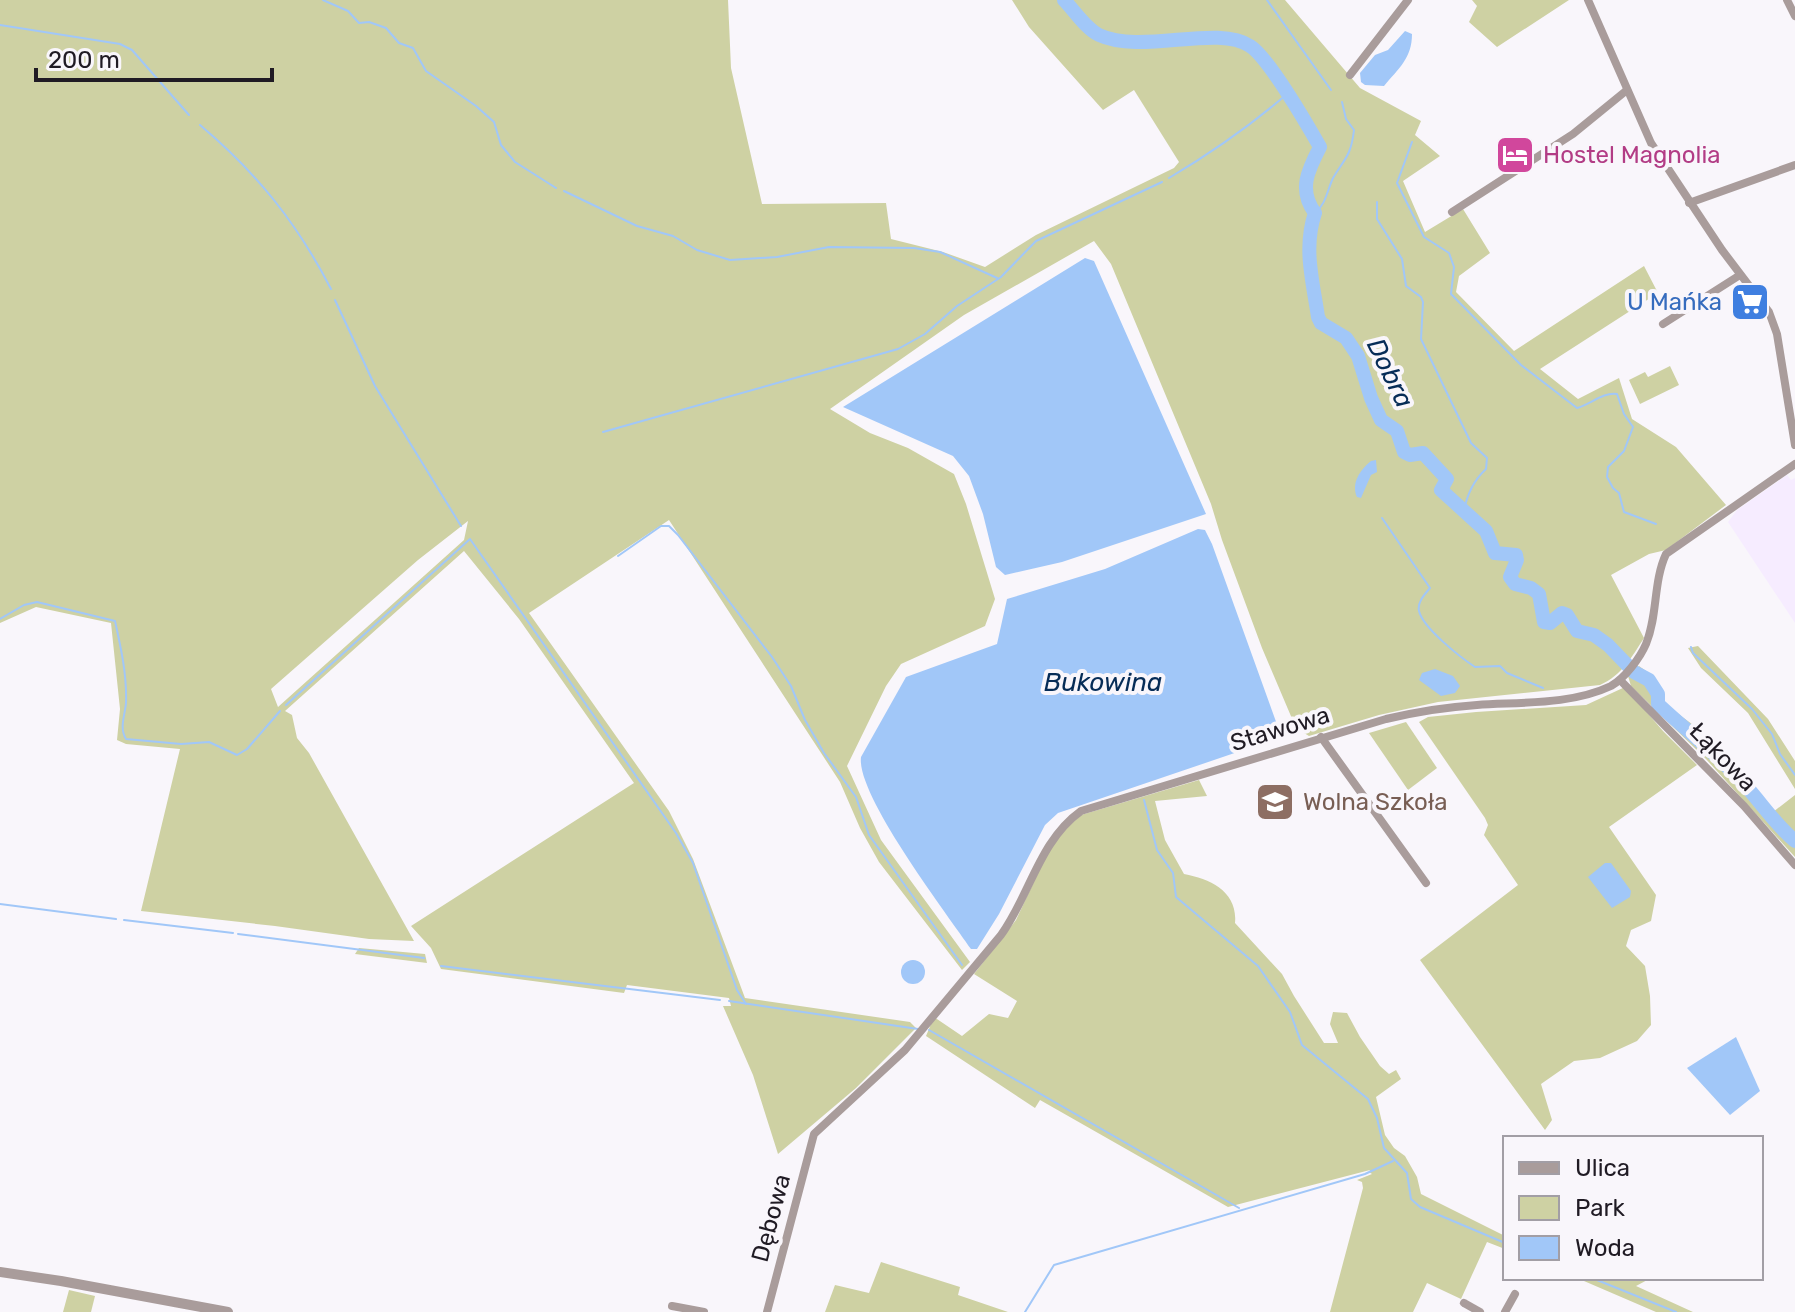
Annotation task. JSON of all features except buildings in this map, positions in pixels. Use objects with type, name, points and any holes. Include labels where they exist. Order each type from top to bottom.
[{"type":"street","points":[[1350,75],[1408,0]]},
{"type":"street","points":[[1588,0],[1651,143],[1689,203],[1769,312],[1795,445]]},
{"type":"street","points":[[1787,0],[1795,16]]},
{"type":"street","points":[[1452,212],[1573,134],[1627,90]]},
{"type":"street","points":[[1689,203],[1795,165]]},
{"type":"street","points":[[1663,324],[1740,275]]},
{"type":"street","points":[[1620,680],[1646,643],[1666,554],[1795,464]]},
{"type":"street","name":"Stawowa","points":[[814,1134],[905,1050],[1001,935],[1012,920],[1050,842],[1081,811],[1321,737],[1433,709],[1569,698],[1620,680]]},
{"type":"street","name":"Łąkowa","points":[[1620,680],[1744,806],[1795,865]]},
{"type":"street","points":[[1321,737],[1426,883]]},
{"type":"street","name":"Dębowa","points":[[767,1312],[814,1134]]},
{"type":"street","points":[[0,1272],[228,1312]]},
{"type":"street","points":[[1505,1312],[1515,1294]]},
{"type":"street","points":[[1464,1303],[1480,1312]]},
{"type":"street","points":[[672,1306],[704,1312]]},
{"type":"shaded area","points":[[1787,475],[1791,480],[1795,478],[1795,623],[1728,522],[1737,510]]},
{"type":"green space","points":[[0,0],[728,0],[731,68],[762,204],[886,203],[891,239],[985,267],[1036,235],[1174,168],[1179,162],[1134,90],[1103,110],[1029,27],[1012,0],[1060,0],[1096,37],[1115,44],[1214,43],[1242,47],[1256,54],[1273,77],[1276,73],[1259,51],[1237,38],[1115,38],[1094,29],[1068,0],[1285,0],[1360,88],[1421,121],[1415,135],[1440,156],[1403,181],[1425,232],[1463,209],[1490,253],[1459,276],[1456,292],[1514,351],[1644,266],[1658,293],[1540,369],[1578,399],[1619,378],[1632,419],[1676,447],[1726,505],[1666,550],[1649,554],[1611,575],[1644,638],[1625,665],[1608,681],[1600,685],[1438,702],[1379,715],[1309,736],[1296,728],[1262,648],[1211,504],[1111,264],[1094,241],[964,315],[830,409],[870,433],[908,448],[954,474],[995,599],[985,626],[901,664],[886,686],[847,766],[881,840],[970,962],[962,970],[879,862],[840,782],[669,520],[529,613],[669,811],[693,859],[745,998],[910,1022],[916,1028],[856,1088],[778,1154],[753,1075],[723,1006],[731,1006],[729,998],[627,985],[624,993],[441,969],[431,948],[411,926],[634,783],[519,619],[464,551],[285,711],[292,715],[297,738],[309,753],[414,941],[369,939],[141,911],[180,749],[126,744],[117,740],[120,709],[111,623],[36,607],[0,623]],"holes":[[[468,521],[464,540],[278,707],[271,689],[418,560]]]},
{"type":"green space","points":[[1472,0],[1569,0],[1497,47],[1469,22],[1477,6]]},
{"type":"green space","points":[[1670,366],[1679,385],[1640,404],[1629,380],[1645,372],[1648,377]]},
{"type":"green space","points":[[1698,646],[1768,719],[1795,761],[1795,789],[1748,713],[1701,668],[1688,648]]},
{"type":"green space","points":[[1639,666],[1653,676],[1665,704],[1712,739],[1773,812],[1795,795],[1795,857],[1706,759],[1631,686],[1628,676]]},
{"type":"green space","points":[[1625,687],[1697,765],[1609,827],[1656,895],[1651,921],[1631,930],[1626,946],[1645,966],[1651,1025],[1637,1041],[1600,1058],[1574,1061],[1541,1084],[1552,1120],[1545,1130],[1420,960],[1518,885],[1484,835],[1488,825],[1485,818],[1419,722],[1428,717],[1476,712],[1586,705]]},
{"type":"green space","points":[[1406,722],[1437,768],[1408,790],[1369,733]]},
{"type":"green space","points":[[1199,780],[1207,796],[1155,801],[1165,840],[1184,874],[1204,879],[1227,895],[1235,912],[1235,923],[1282,974],[1324,1043],[1338,1043],[1330,1024],[1333,1012],[1347,1013],[1380,1066],[1389,1074],[1396,1070],[1401,1079],[1376,1097],[1385,1135],[1394,1148],[1405,1156],[1417,1177],[1421,1194],[1503,1235],[1503,1248],[1487,1242],[1461,1299],[1427,1283],[1413,1312],[1330,1312],[1363,1188],[1362,1182],[1357,1180],[1372,1174],[1370,1170],[1228,1207],[1040,1100],[1035,1108],[926,1036],[934,1017],[962,1036],[989,1014],[1008,1018],[1017,1001],[974,974],[1016,920],[1054,839],[1081,815]]},
{"type":"green space","points":[[359,948],[425,954],[427,963],[355,954]]},
{"type":"green space","points":[[881,1262],[960,1287],[958,1295],[1008,1312],[825,1312],[835,1285],[869,1293]]},
{"type":"green space","points":[[1582,1280],[1647,1280],[1636,1286],[1693,1312],[1656,1312]]},
{"type":"green space","points":[[69,1290],[95,1296],[91,1312],[63,1312]]},
{"type":"water","points":[[1405,31],[1412,34],[1410,50],[1395,74],[1384,86],[1361,82],[1360,73],[1375,55],[1388,50]]},
{"type":"water","points":[[1085,258],[1094,261],[1206,514],[1062,562],[1005,575],[996,567],[983,514],[969,476],[953,456],[843,407]]},
{"type":"water","points":[[1376,460],[1377,472],[1371,475],[1361,498],[1357,497],[1355,487],[1360,473]]},
{"type":"water","name":"Bukowina","points":[[1198,529],[1205,530],[1212,544],[1279,730],[1273,740],[1058,813],[1045,825],[999,914],[977,949],[971,949],[887,825],[863,775],[861,757],[906,677],[997,644],[1007,599],[1105,569]]},
{"type":"water","points":[[1435,669],[1453,676],[1460,686],[1455,693],[1441,696],[1419,680],[1422,673]]},
{"type":"water","points":[[1605,863],[1611,863],[1631,891],[1630,897],[1612,908],[1588,877]]},
{"type":"water","points":[[913,960],[924,967],[925,972],[918,983],[913,984],[902,977],[901,972],[908,961]]},
{"type":"water","points":[[1736,1037],[1760,1091],[1730,1115],[1687,1068]]},
{"type":"waterway","points":[[323,0],[348,11],[359,23],[369,22],[386,28],[399,43],[413,48],[426,71],[494,122],[501,145],[515,162],[556,188]]},
{"type":"waterway","name":"Dobra","points":[[1064,0],[1099,35],[1136,42],[1199,38],[1236,40],[1250,46],[1267,63],[1320,147],[1306,188],[1315,213],[1309,252],[1318,317],[1321,323],[1346,338],[1358,356],[1381,420],[1397,431],[1404,452],[1410,455],[1423,453],[1447,479],[1441,490],[1486,531],[1495,553],[1516,555],[1510,577],[1515,584],[1531,588],[1539,594],[1544,622],[1550,623],[1562,613],[1567,615],[1577,631],[1594,635],[1634,672],[1649,680],[1658,694],[1658,704],[1735,774],[1795,841]]},
{"type":"waterway","points":[[1267,0],[1331,90]]},
{"type":"waterway","points":[[0,25],[120,44],[132,50],[189,115]]},
{"type":"waterway","points":[[1169,178],[1230,139],[1287,94]]},
{"type":"waterway","points":[[1315,213],[1351,146],[1354,130],[1346,119],[1342,102]]},
{"type":"waterway","points":[[200,125],[240,162],[274,200],[304,242],[331,289]]},
{"type":"waterway","points":[[1412,142],[1397,183],[1424,237],[1449,253],[1454,267],[1451,294],[1521,365],[1577,408],[1602,396],[1617,394],[1624,414],[1633,427],[1624,451],[1608,467],[1607,477],[1619,493],[1624,512],[1656,524]]},
{"type":"waterway","points":[[603,432],[898,349],[925,334],[957,306],[1001,277],[1036,241],[1162,182]]},
{"type":"waterway","points":[[564,191],[637,226],[673,236],[697,250],[730,260],[777,257],[829,247],[914,248],[940,252],[997,278]]},
{"type":"waterway","points":[[1377,202],[1377,219],[1402,259],[1406,286],[1423,302],[1421,339],[1471,443],[1487,458],[1486,469],[1471,488],[1464,511]]},
{"type":"waterway","points":[[335,300],[375,386],[461,526]]},
{"type":"waterway","points":[[1382,518],[1430,588],[1420,601],[1419,611],[1435,634],[1475,667],[1500,666],[1507,673],[1543,688]]},
{"type":"waterway","points":[[618,556],[661,526],[669,526],[678,535],[772,657],[791,686],[805,720],[824,753],[856,797],[869,835],[962,965]]},
{"type":"waterway","points":[[286,705],[470,539],[676,833],[693,863],[737,990],[746,1004]]},
{"type":"waterway","points":[[0,619],[24,605],[37,602],[115,621],[126,682],[123,726],[126,739],[181,744],[209,742],[237,755],[247,749],[280,711]]},
{"type":"waterway","points":[[1691,647],[1693,653],[1752,709],[1772,734],[1780,754],[1795,775]]},
{"type":"waterway","points":[[1144,800],[1157,850],[1173,873],[1176,897],[1258,966],[1290,1012],[1302,1045],[1368,1099],[1377,1118],[1384,1148],[1407,1173],[1411,1199],[1420,1207],[1503,1242]]},
{"type":"waterway","points":[[0,904],[116,919]]},
{"type":"waterway","points":[[124,920],[233,933]]},
{"type":"waterway","points":[[238,934],[424,958]]},
{"type":"waterway","points":[[441,966],[720,1000]]},
{"type":"waterway","points":[[729,1001],[918,1029]]},
{"type":"waterway","points":[[929,1030],[1239,1208]]},
{"type":"waterway","points":[[1025,1312],[1054,1265],[1365,1174],[1393,1161]]},
{"type":"waterway","points":[[1597,1280],[1676,1312]]},
{"type":"place","name":"Hostel Magnolia","points":[[1515,155]]},
{"type":"place","name":"U Mańka","points":[[1750,302]]},
{"type":"place","name":"Wolna Szkoła","points":[[1275,802]]}]
